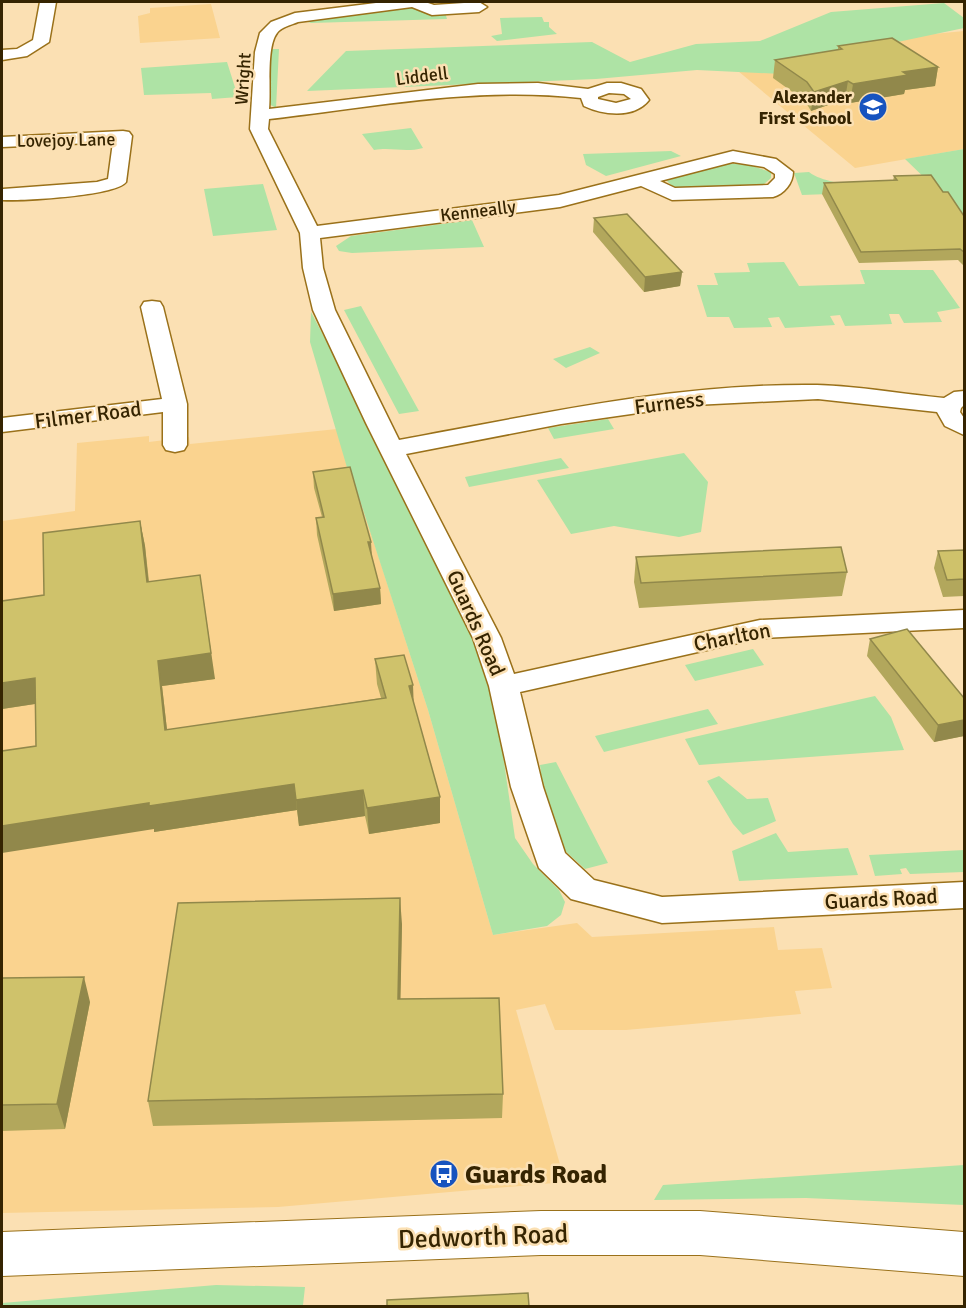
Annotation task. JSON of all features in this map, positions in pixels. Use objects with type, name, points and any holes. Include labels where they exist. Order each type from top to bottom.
[{"type":"main road","name":"Dedworth Road","points":[[2,1254],[541,1233],[700,1233],[964,1254]]},
{"type":"street","points":[[2,55],[21,53],[41,42],[48,2]]},
{"type":"street","name":"Wright","points":[[310,233],[259,129],[264,85],[263,52],[268,33],[276,26],[295,18],[414,2],[432,10],[479,7]]},
{"type":"street","name":"Liddell","points":[[259,115],[478,89],[538,88],[589,94]]},
{"type":"street","name":"Lovejoy Lane","points":[[2,142],[123,136],[117,183],[99,188],[3,195]]},
{"type":"street","name":"Kenneally","points":[[310,233],[560,201],[644,179],[733,156],[770,163],[784,172],[784,179],[773,190],[672,194],[644,179]]},
{"type":"street","name":"Guards Road","points":[[310,233],[313,268],[324,310],[391,449],[487,638],[504,686],[527,787],[551,859],[583,890],[662,910],[964,895]]},
{"type":"street","points":[[152,308],[175,404],[175,445]]},
{"type":"street","name":"Furness","points":[[391,449],[561,417],[694,398],[818,392],[957,401]]},
{"type":"street","name":"Furness","points":[[957,401],[948,413],[952,420],[964,428]]},
{"type":"street","name":"Filmer Road","points":[[2,424],[175,404]]},
{"type":"street","name":"Charlton","points":[[504,686],[760,629],[964,620]]},
{"type":"shaded area","points":[[211,4],[220,38],[140,43],[138,16],[150,13],[150,8]]},
{"type":"shaded area","name":"Alexander First School","points":[[964,31],[964,149],[855,168],[738,71],[728,54]]},
{"type":"shaded area","points":[[337,429],[351,481],[354,481],[428,710],[493,935],[577,923],[592,937],[774,927],[778,950],[822,948],[832,988],[795,991],[801,1014],[626,1030],[555,1030],[545,1004],[516,1010],[565,1182],[278,1207],[2,1213],[2,521],[75,511],[77,443],[149,436],[149,442],[189,437],[190,444]]},
{"type":"green space","points":[[944,3],[964,18],[964,28],[888,44],[782,74],[697,70],[596,79],[307,91],[346,51],[592,42],[630,62],[696,44],[760,41],[831,12]]},
{"type":"green space","points":[[404,7],[445,12],[447,19],[311,23],[301,20]]},
{"type":"green space","points":[[542,17],[544,22],[549,22],[549,27],[557,34],[497,41],[491,36],[502,34],[500,18]]},
{"type":"green space","points":[[270,49],[279,49],[276,108],[267,103]]},
{"type":"green space","points":[[227,62],[238,97],[212,99],[211,93],[144,95],[141,68]]},
{"type":"green space","points":[[411,128],[423,148],[374,150],[362,134]]},
{"type":"green space","points":[[964,149],[964,216],[905,159]]},
{"type":"green space","points":[[671,151],[681,156],[606,176],[586,165],[583,154]]},
{"type":"green space","points":[[723,163],[749,165],[771,172],[771,178],[763,185],[682,188],[673,187],[665,179]]},
{"type":"green space","points":[[809,172],[845,186],[856,193],[802,195],[794,173]]},
{"type":"green space","points":[[263,184],[277,230],[213,236],[204,189]]},
{"type":"green space","points":[[472,220],[484,247],[352,253],[339,251],[336,246],[351,236]]},
{"type":"green space","points":[[784,262],[799,286],[865,284],[860,270],[933,270],[960,308],[937,312],[942,322],[904,323],[899,314],[889,314],[892,324],[845,326],[840,315],[830,316],[835,325],[785,328],[779,317],[768,318],[772,327],[734,328],[729,317],[707,317],[697,285],[718,285],[714,273],[750,272],[747,263]]},
{"type":"green space","points":[[361,306],[419,411],[399,414],[344,310]]},
{"type":"green space","points":[[311,312],[373,430],[491,672],[515,838],[533,864],[559,890],[565,902],[561,915],[547,926],[493,935],[428,710],[354,482],[351,481],[310,342]]},
{"type":"green space","points":[[590,347],[600,353],[566,368],[553,359]]},
{"type":"green space","points":[[608,419],[614,429],[554,439],[548,428]]},
{"type":"green space","points":[[684,453],[708,482],[701,532],[679,537],[614,526],[571,534],[537,480]]},
{"type":"green space","points":[[561,458],[569,468],[469,487],[465,477]]},
{"type":"green space","points":[[753,649],[764,665],[695,681],[685,665]]},
{"type":"green space","points":[[875,696],[891,717],[904,750],[699,765],[685,739]]},
{"type":"green space","points":[[708,709],[718,724],[604,752],[595,736]]},
{"type":"green space","points":[[556,762],[608,863],[585,869],[552,839],[547,823],[540,765]]},
{"type":"green space","points":[[719,776],[747,799],[768,798],[776,821],[743,835],[733,824],[707,781]]},
{"type":"green space","points":[[776,833],[788,852],[848,848],[858,875],[739,881],[732,851]]},
{"type":"green space","points":[[964,850],[964,872],[910,874],[906,868],[900,869],[902,874],[875,876],[869,855]]},
{"type":"green space","points":[[964,1165],[964,1205],[806,1198],[654,1200],[663,1185]]},
{"type":"green space","points":[[216,1285],[305,1287],[303,1305],[2,1306],[2,1303]]},
{"type":"building","points":[[892,38],[938,67],[903,72],[908,75],[853,84],[848,81],[814,92],[807,82],[775,60],[842,49],[838,46]]},
{"type":"building","points":[[931,175],[943,192],[948,192],[964,216],[964,252],[960,249],[861,252],[824,183],[897,180],[894,176]]},
{"type":"building","points":[[627,214],[682,272],[645,277],[594,218]]},
{"type":"building","points":[[350,467],[371,542],[368,542],[380,588],[333,594],[316,518],[324,517],[313,472]]},
{"type":"building","points":[[140,521],[147,582],[200,575],[211,653],[158,661],[165,730],[386,698],[375,659],[404,655],[413,685],[409,686],[440,797],[367,808],[363,790],[296,800],[294,784],[149,806],[149,803],[2,826],[2,751],[36,746],[35,678],[2,683],[2,601],[44,595],[43,533]]},
{"type":"building","points":[[841,547],[847,572],[641,583],[636,557]]},
{"type":"building","points":[[964,550],[964,579],[947,580],[938,551]]},
{"type":"building","points":[[907,629],[964,698],[964,720],[938,725],[870,639]]},
{"type":"building","points":[[400,898],[398,999],[499,998],[503,1094],[148,1101],[178,903]]},
{"type":"building","points":[[84,977],[57,1104],[2,1105],[2,978]]},
{"type":"building","points":[[528,1293],[529,1306],[387,1306],[387,1300]]},
{"type":"place","name":"Alexander First School","points":[[873,107]]},
{"type":"place","name":"Guards Road","points":[[444,1174]]}]
